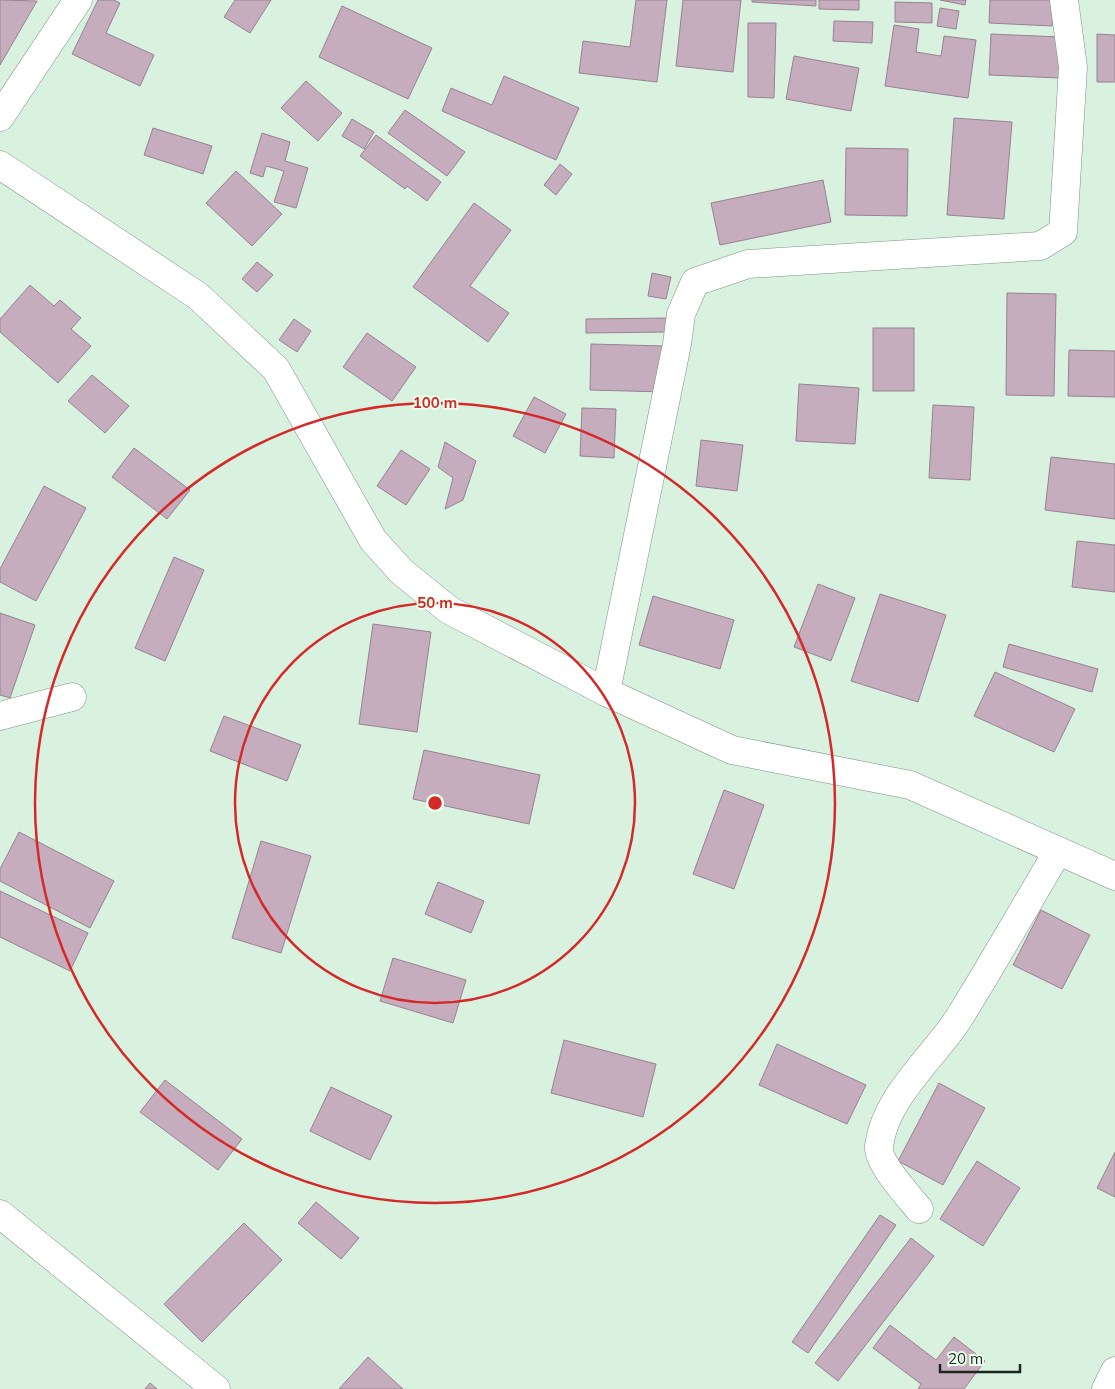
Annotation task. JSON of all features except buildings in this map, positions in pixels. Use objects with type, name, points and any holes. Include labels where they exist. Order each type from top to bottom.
[{"type":"street","points":[[0,117],[78,0]]},
{"type":"street","points":[[606,692],[677,344],[681,314],[695,282],[748,264],[1040,246],[1063,232],[1073,67],[1064,0]]},
{"type":"street","points":[[0,165],[198,296],[276,369],[374,540],[402,572],[449,610],[606,692],[732,750],[910,785],[1115,876]]},
{"type":"street","points":[[0,716],[72,697]]},
{"type":"street","points":[[919,1209],[890,1174],[878,1148],[884,1126],[897,1099],[958,1020],[1058,851]]},
{"type":"street","points":[[0,1214],[216,1389]]},
{"type":"street","points":[[1106,1389],[1115,1371]]}]
